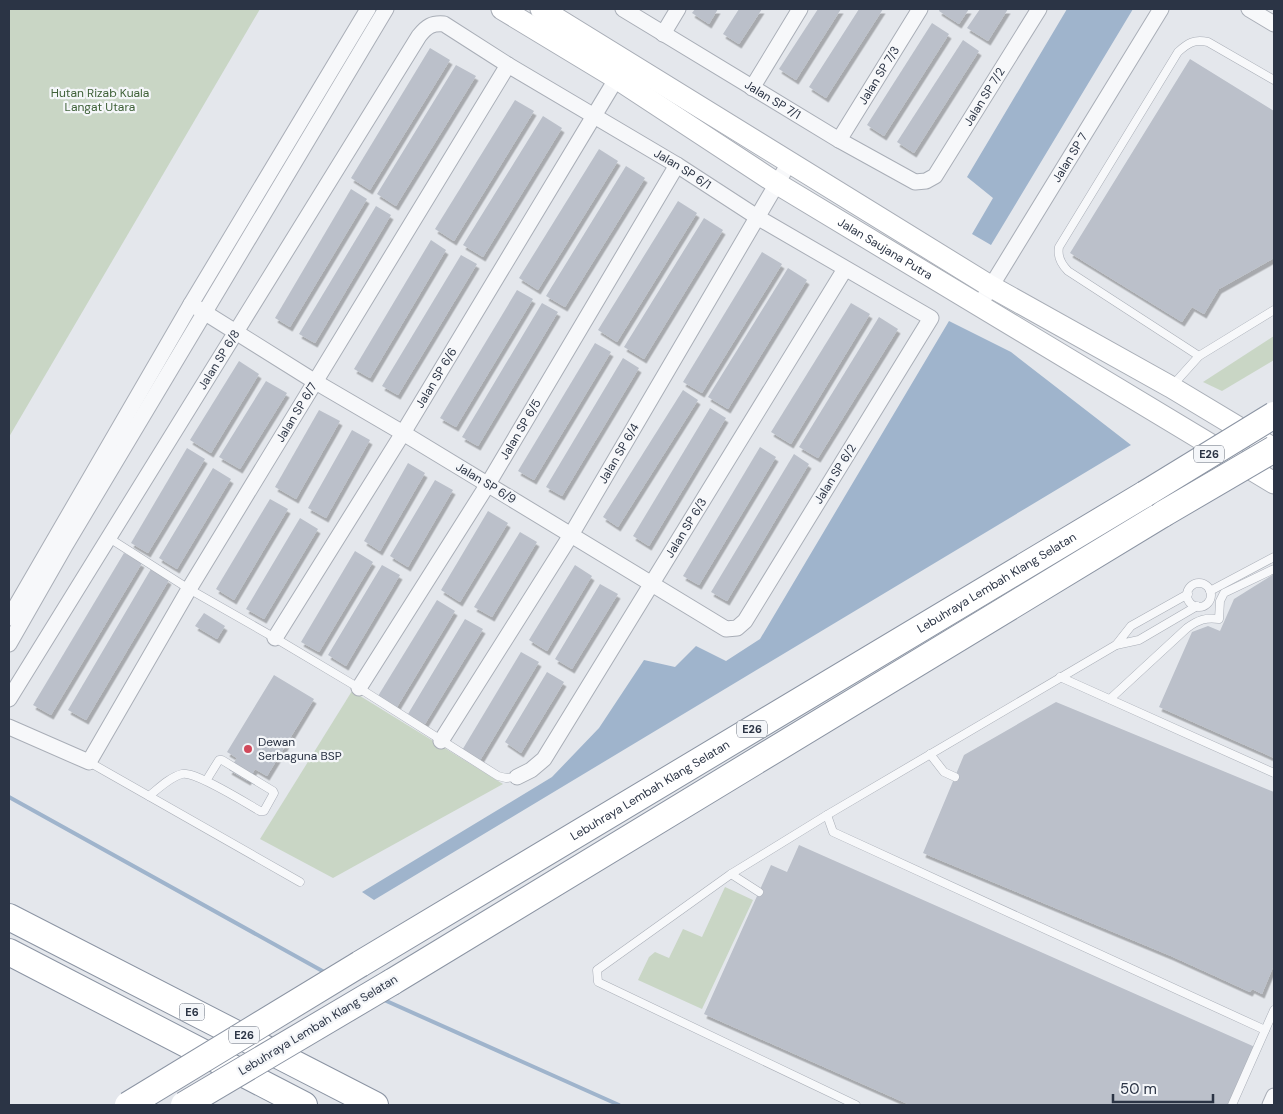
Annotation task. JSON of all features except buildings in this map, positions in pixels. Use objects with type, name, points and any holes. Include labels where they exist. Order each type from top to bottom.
[{"type":"highway","name":"Lebuhraya Lembah Klang Selatan","points":[[128,1105],[1274,415]]},
{"type":"highway","name":"Lebuhraya Lembah Klang Selatan","points":[[184,1105],[392,982],[1163,514],[1274,449]]},
{"type":"highway","name":"E6","points":[[9,917],[375,1105]]},
{"type":"highway","name":"E6","points":[[9,952],[304,1105]]},
{"type":"main road","name":"Jalan Saujana Putra","points":[[502,9],[616,78],[776,183],[1274,483]]},
{"type":"main road","name":"Jalan Saujana Putra","points":[[541,9],[990,286],[1171,387],[1274,449]]},
{"type":"street","points":[[9,618],[191,304],[368,9]]},
{"type":"street","points":[[9,644],[65,546],[386,9]]},
{"type":"street","name":"Jalan SP 7/1","points":[[623,9],[839,140],[916,182],[926,181]]},
{"type":"street","points":[[663,34],[678,9]]},
{"type":"street","points":[[752,88],[800,9]]},
{"type":"street","name":"Jalan SP 7/3","points":[[839,140],[920,9]]},
{"type":"street","name":"Jalan SP 7/2","points":[[926,181],[935,176],[1039,9]]},
{"type":"street","name":"Jalan SP 7","points":[[979,306],[1161,9]]},
{"type":"street","points":[[1249,9],[1274,24]]},
{"type":"street","name":"Jalan SP 6/1","points":[[432,24],[444,24],[508,65],[677,165],[757,217],[931,318]]},
{"type":"street","name":"Jalan SP 6/8","points":[[9,699],[419,36],[426,27],[432,24]]},
{"type":"street","name":"Jalan SP 6/6","points":[[275,638],[403,433],[628,61]]},
{"type":"street","name":"Jalan SP 6/7","points":[[89,762],[314,381],[508,65]]},
{"type":"street","name":"Jalan SP 6/4","points":[[441,741],[571,535],[789,163]]},
{"type":"street","name":"Jalan SP 6/5","points":[[359,688],[488,484],[677,165]]},
{"type":"street","name":"Jalan SP 6/3","points":[[517,777],[531,770],[544,759],[845,268]]},
{"type":"street","name":"Jalan SP 6/9","points":[[191,304],[314,381],[726,629],[737,628]]},
{"type":"street","name":"Jalan SP 6/2","points":[[737,628],[745,621],[931,318]]},
{"type":"street","points":[[9,727],[89,762]]},
{"type":"lane","points":[[1199,356],[1068,271],[1062,265],[1058,254],[1059,247],[1178,52],[1188,43],[1198,40],[1208,42],[1274,80]]},
{"type":"lane","points":[[1171,387],[1199,356],[1274,310]]},
{"type":"lane","points":[[109,538],[190,589],[359,688],[498,776],[506,778],[517,777]]},
{"type":"lane","points":[[1210,591],[1274,557]]},
{"type":"lane","points":[[1110,700],[1197,620],[1219,618],[1220,601],[1224,594],[1274,569]]},
{"type":"lane","points":[[856,1105],[598,982],[596,970],[731,874],[826,815],[1116,645],[1139,640],[1196,606],[1204,606],[1209,601],[1210,591],[1205,585],[1198,583],[1190,587],[1188,594],[1190,602],[1196,606]]},
{"type":"lane","points":[[1116,645],[1131,626],[1188,594]]},
{"type":"lane","points":[[1060,677],[1274,773]]},
{"type":"lane","points":[[930,754],[944,772],[955,777]]},
{"type":"lane","points":[[149,796],[182,774],[194,775],[260,811],[264,811],[274,793],[274,791],[222,760],[219,760],[206,781]]},
{"type":"lane","points":[[89,762],[300,882]]},
{"type":"lane","points":[[826,815],[833,832],[1266,1030]]},
{"type":"lane","points":[[731,874],[759,892]]},
{"type":"lane","points":[[1232,1105],[1274,1010]]},
{"type":"green space","name":"Hutan Rizab Kuala Langat Utara","points":[[9,9],[260,9],[9,437]]},
{"type":"green space","points":[[1274,336],[1274,360],[1222,391],[1203,382]]},
{"type":"green space","points":[[352,691],[503,784],[333,878],[260,839]]},
{"type":"green space","points":[[725,887],[753,900],[702,1009],[638,980],[649,957],[655,952],[669,958],[683,929],[702,937]]},
{"type":"water","points":[[1067,9],[1133,9],[991,245],[972,234],[993,198],[967,177]]},
{"type":"water","points":[[949,321],[1011,352],[1131,445],[374,900],[362,892],[552,777],[599,728],[644,660],[675,667],[696,646],[726,661],[760,639]]},
{"type":"waterway","points":[[9,797],[326,973]]},
{"type":"waterway","points":[[382,999],[619,1105]]},
{"type":"place","name":"Dewan Serbaguna BSP","points":[[248,749]]}]
